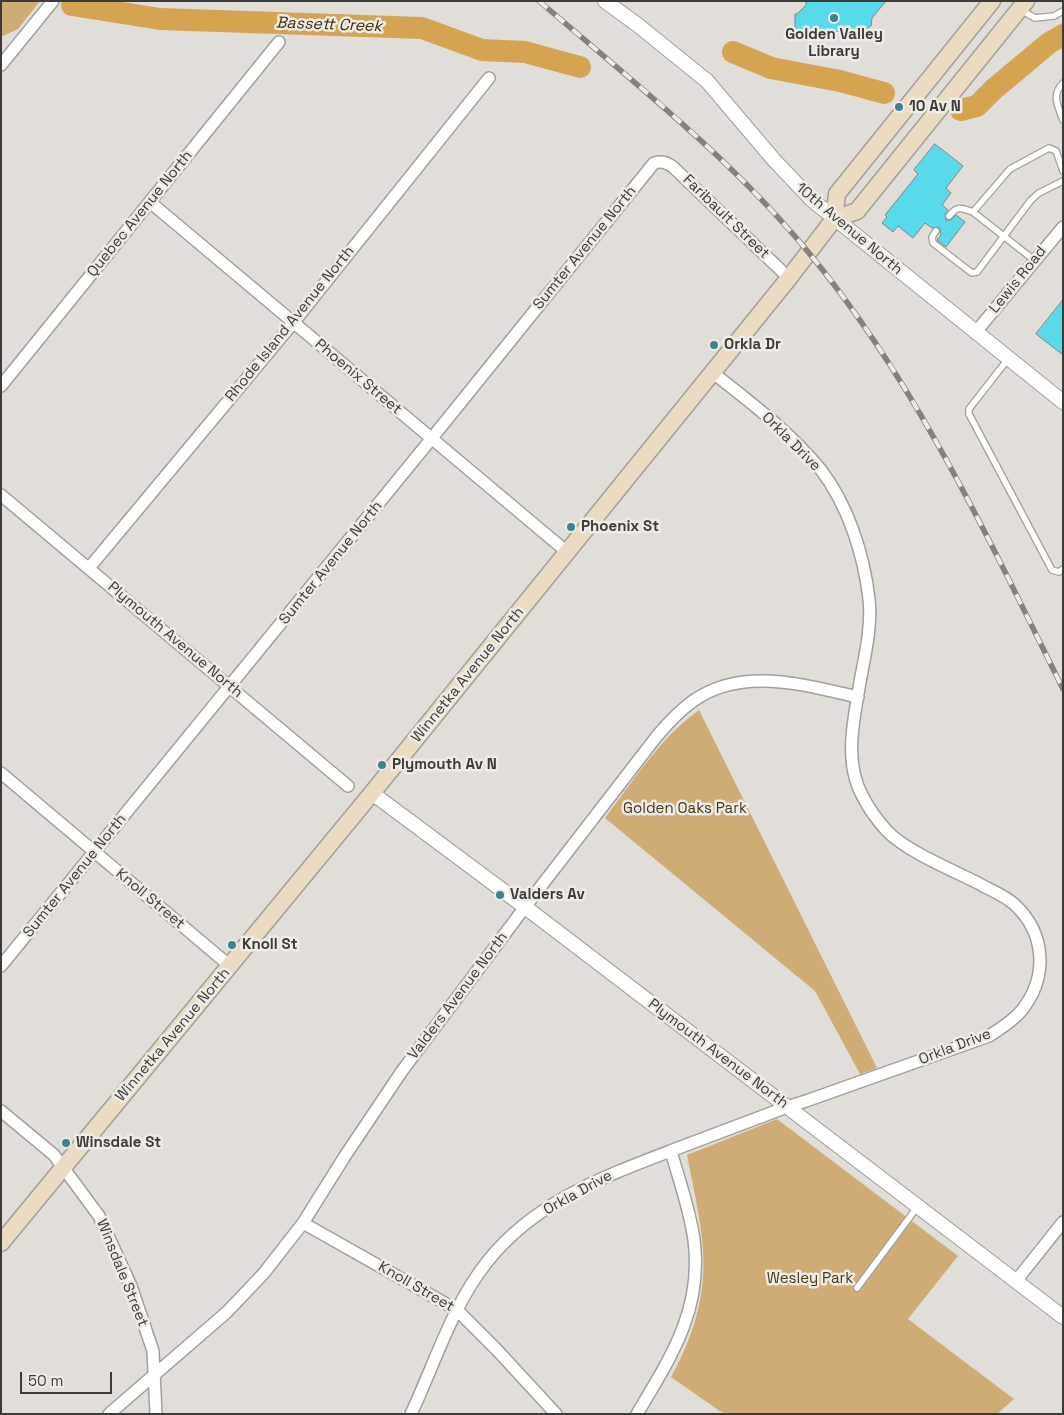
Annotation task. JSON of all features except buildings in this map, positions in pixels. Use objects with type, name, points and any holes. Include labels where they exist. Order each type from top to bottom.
[{"type":"main road","points":[[992,1],[837,194],[834,219],[857,211],[1018,4]]},
{"type":"main road","name":"Winnetka Avenue North","points":[[1,1243],[372,793],[789,278],[834,219]]},
{"type":"street","points":[[1,65],[53,1]]},
{"type":"street","name":"10th Avenue North","points":[[605,1],[707,81],[792,180],[812,200],[1063,402]]},
{"type":"street","name":"Quebec Avenue North","points":[[1,386],[279,42]]},
{"type":"street","name":"Rhode Island Avenue North","points":[[89,568],[293,322],[489,78]]},
{"type":"street","name":"Faribault Street","points":[[661,161],[667,162],[674,167],[789,278]]},
{"type":"street","name":"Sumter Avenue North","points":[[1,966],[230,687],[649,168],[654,163],[661,161]]},
{"type":"street","name":"Phoenix Street","points":[[150,202],[567,552]]},
{"type":"street","name":"Lewis Road","points":[[975,332],[1063,227]]},
{"type":"street","name":"Orkla Drive","points":[[410,1414],[427,1381],[457,1310],[488,1261],[516,1232],[549,1206],[582,1187],[616,1171],[786,1106],[806,1101],[989,1036],[1006,1025],[1021,1011],[1032,994],[1039,975],[1041,955],[1036,938],[1027,920],[1014,904],[997,893],[908,847],[888,832],[862,795],[854,773],[851,749],[868,635],[869,600],[863,565],[854,533],[840,501],[822,472],[800,446],[775,423],[712,372]]},
{"type":"street","name":"Plymouth Avenue North","points":[[1,495],[348,786]]},
{"type":"street","name":"Valders Avenue North","points":[[110,1414],[227,1312],[264,1273],[304,1223],[372,1114],[402,1071],[525,907],[674,716],[694,700],[718,688],[743,682],[769,680],[794,683],[858,697]]},
{"type":"street","name":"Knoll Street","points":[[1,773],[230,966]]},
{"type":"street","name":"Plymouth Avenue North","points":[[372,793],[525,907],[1063,1317]]},
{"type":"street","name":"Winsdale Street","points":[[1,1111],[54,1155],[99,1216],[130,1286],[153,1351],[156,1414]]},
{"type":"street","points":[[637,1414],[668,1363],[684,1328],[691,1306],[696,1274],[694,1240],[688,1210],[671,1151]]},
{"type":"street","points":[[1016,1281],[1063,1222]]},
{"type":"street","name":"Knoll Street","points":[[304,1223],[457,1310],[556,1414]]},
{"type":"lane","points":[[1018,4],[1035,18],[1054,16],[1063,11]]},
{"type":"lane","points":[[1063,83],[1056,93],[1056,101],[1063,120]]},
{"type":"lane","points":[[974,212],[1010,169],[1049,148],[1056,151],[1063,171]]},
{"type":"lane","points":[[936,231],[932,237],[933,243],[972,273],[977,272],[1031,200],[1039,193],[1063,181]]},
{"type":"lane","points":[[949,216],[955,209],[960,208],[974,212],[1034,260]]},
{"type":"lane","points":[[1008,359],[969,409],[969,414],[1052,570],[1059,572],[1063,568]]},
{"type":"lane","points":[[857,1288],[918,1206]]},
{"type":"green space","points":[[1,1],[40,1],[18,29],[1,37]]},
{"type":"green space","name":"Golden Oaks Park","points":[[699,710],[877,1068],[860,1074],[815,991],[605,818],[660,746]]},
{"type":"green space","name":"Wesley Park","points":[[777,1119],[958,1256],[908,1319],[1014,1399],[997,1414],[724,1414],[671,1377],[693,1328],[700,1302],[703,1276],[701,1231],[687,1155]]},
{"type":"waterway","name":"Bassett Creek","points":[[72,5],[160,19],[422,28],[482,50],[525,52],[580,67]]},
{"type":"waterway","name":"Bassett Creek","points":[[961,110],[977,106],[994,89],[1049,43],[1063,35]]},
{"type":"waterway","name":"Bassett Creek","points":[[733,52],[771,68],[840,81],[884,93]]},
{"type":"railway","points":[[539,1],[680,121],[747,185],[809,253],[848,303],[884,355],[948,463],[1063,689]]},
{"type":"place","name":"Golden Valley Library","points":[[834,18]]},
{"type":"place","name":"10 Av N","points":[[899,107]]},
{"type":"place","name":"Orkla Dr","points":[[714,345]]},
{"type":"place","name":"Phoenix St","points":[[571,527]]},
{"type":"place","name":"Plymouth Av N","points":[[382,765]]},
{"type":"place","name":"Valders Av","points":[[500,895]]},
{"type":"place","name":"Knoll St","points":[[232,945]]},
{"type":"place","name":"Winsdale St","points":[[66,1143]]}]
